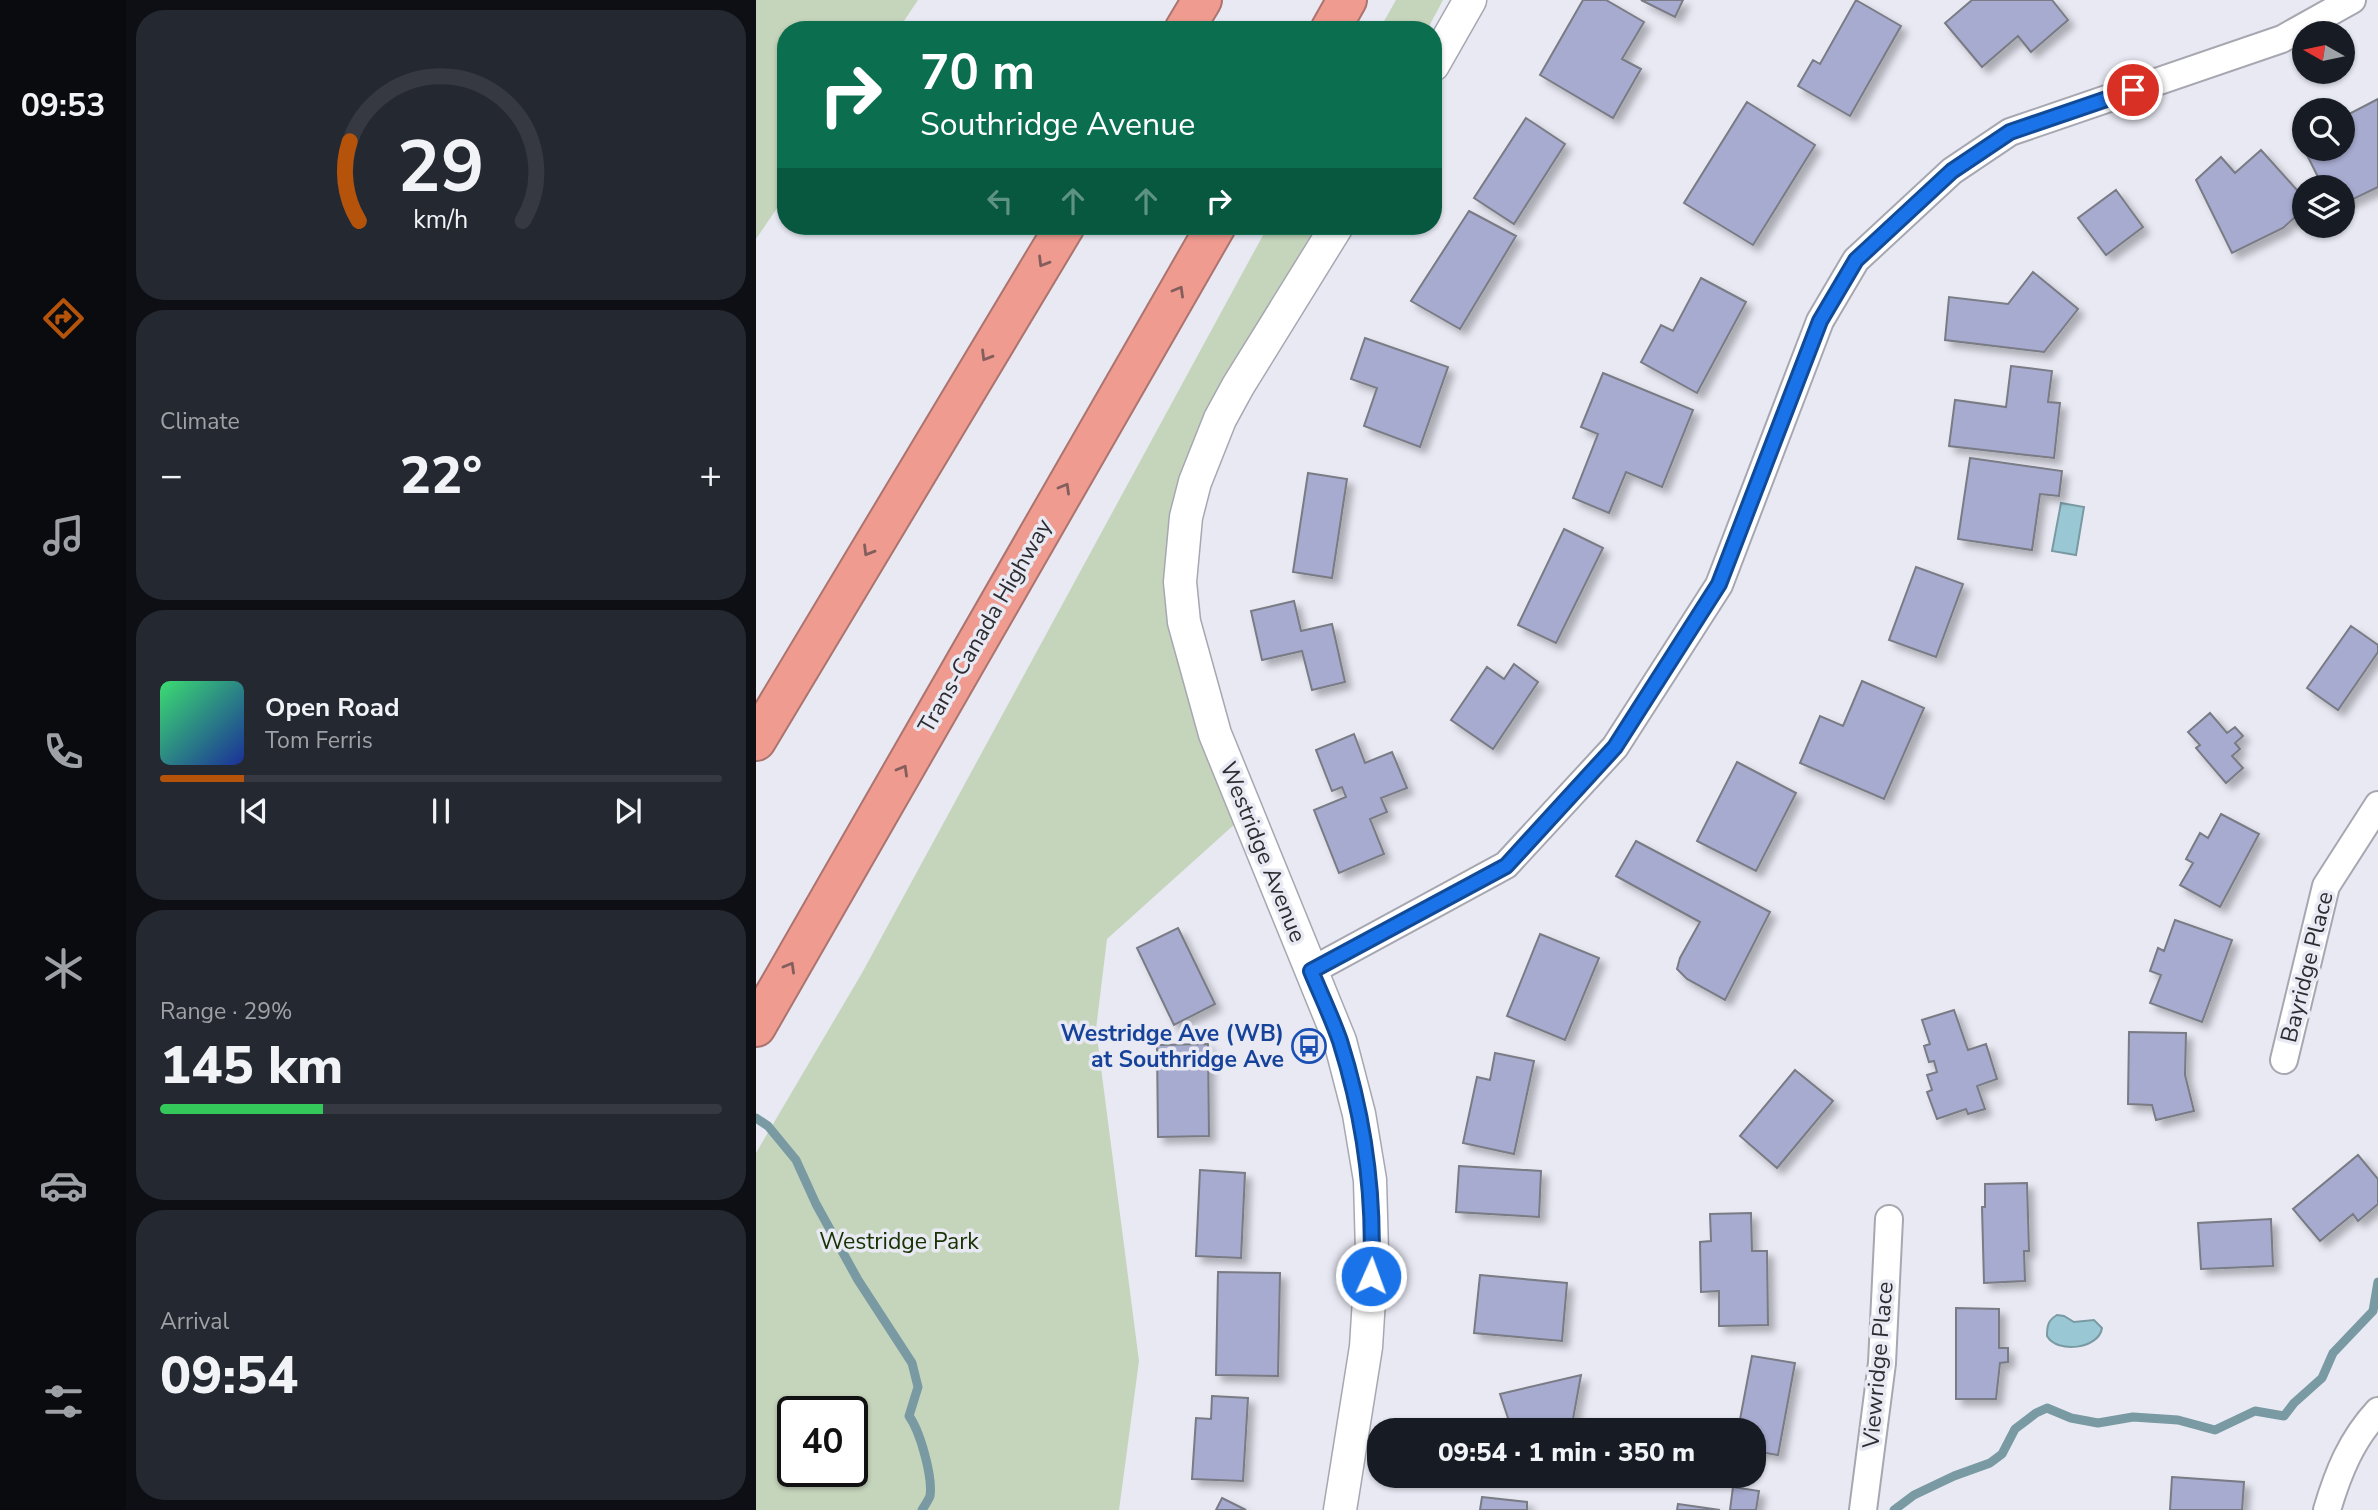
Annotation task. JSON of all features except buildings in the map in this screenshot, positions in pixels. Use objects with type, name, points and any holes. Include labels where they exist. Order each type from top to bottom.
[{"type":"highway","points":[[1189,21],[1202,0]]},
{"type":"highway","points":[[1335,21],[1347,0]]},
{"type":"highway","points":[[756,741],[1060,235]]},
{"type":"highway","name":"Trans-Canada Highway","points":[[756,1027],[1211,235]]},
{"type":"street","points":[[1442,49],[1470,0]]},
{"type":"street","points":[[1311,971],[1506,866],[1615,747],[1719,584],[1820,321],[1856,260],[1952,171],[2010,132],[2281,39],[2352,0]]},
{"type":"street","name":"Westridge Avenue","points":[[1331,235],[1238,386],[1216,430],[1192,493],[1186,517],[1180,582],[1184,622],[1215,734],[1339,1041],[1359,1114],[1370,1180],[1372,1252],[1366,1348],[1340,1510]]},
{"type":"street","name":"Bayridge Place","points":[[2284,1060],[2326,886],[2378,805]]},
{"type":"street","name":"Viewridge Place","points":[[1863,1510],[1882,1363],[1889,1219]]},
{"type":"street","points":[[2327,1510],[2337,1476],[2355,1440],[2378,1411]]},
{"type":"green space","points":[[756,0],[918,0],[904,21],[777,21],[777,208],[756,239]]},
{"type":"green space","points":[[1396,0],[1443,0],[1432,21],[1384,21]]},
{"type":"green space","name":"Westridge Park","points":[[1263,235],[1311,235],[1253,338],[1178,527],[1236,823],[1107,939],[1096,1029],[1139,1361],[1119,1510],[756,1510],[756,1153],[862,973]]},
{"type":"water","points":[[2061,503],[2084,507],[2076,555],[2052,551]]},
{"type":"water","points":[[2057,1315],[2074,1322],[2094,1320],[2102,1328],[2094,1341],[2086,1345],[2059,1345],[2047,1336],[2049,1324]]},
{"type":"waterway","points":[[756,1118],[768,1126],[796,1160],[816,1204],[858,1280],[912,1363],[918,1387],[909,1416],[925,1454],[930,1478],[930,1496],[922,1510]]},
{"type":"waterway","points":[[1894,1510],[1914,1495],[1990,1463],[2002,1454],[2015,1429],[2047,1408],[2071,1418],[2098,1423],[2133,1417],[2178,1420],[2215,1430],[2255,1411],[2284,1416],[2294,1403],[2322,1378],[2333,1353],[2373,1311],[2378,1282]]},
{"type":"place","name":"Westridge Ave (WB) at Southridge Ave","points":[[1309,1046]]},
{"type":"route","points":[[1371,1276],[1370,1180],[1359,1114],[1339,1041],[1311,971],[1506,866],[1615,747],[1719,584],[1820,321],[1856,260],[1952,171],[2010,132],[2133,90]]}]
